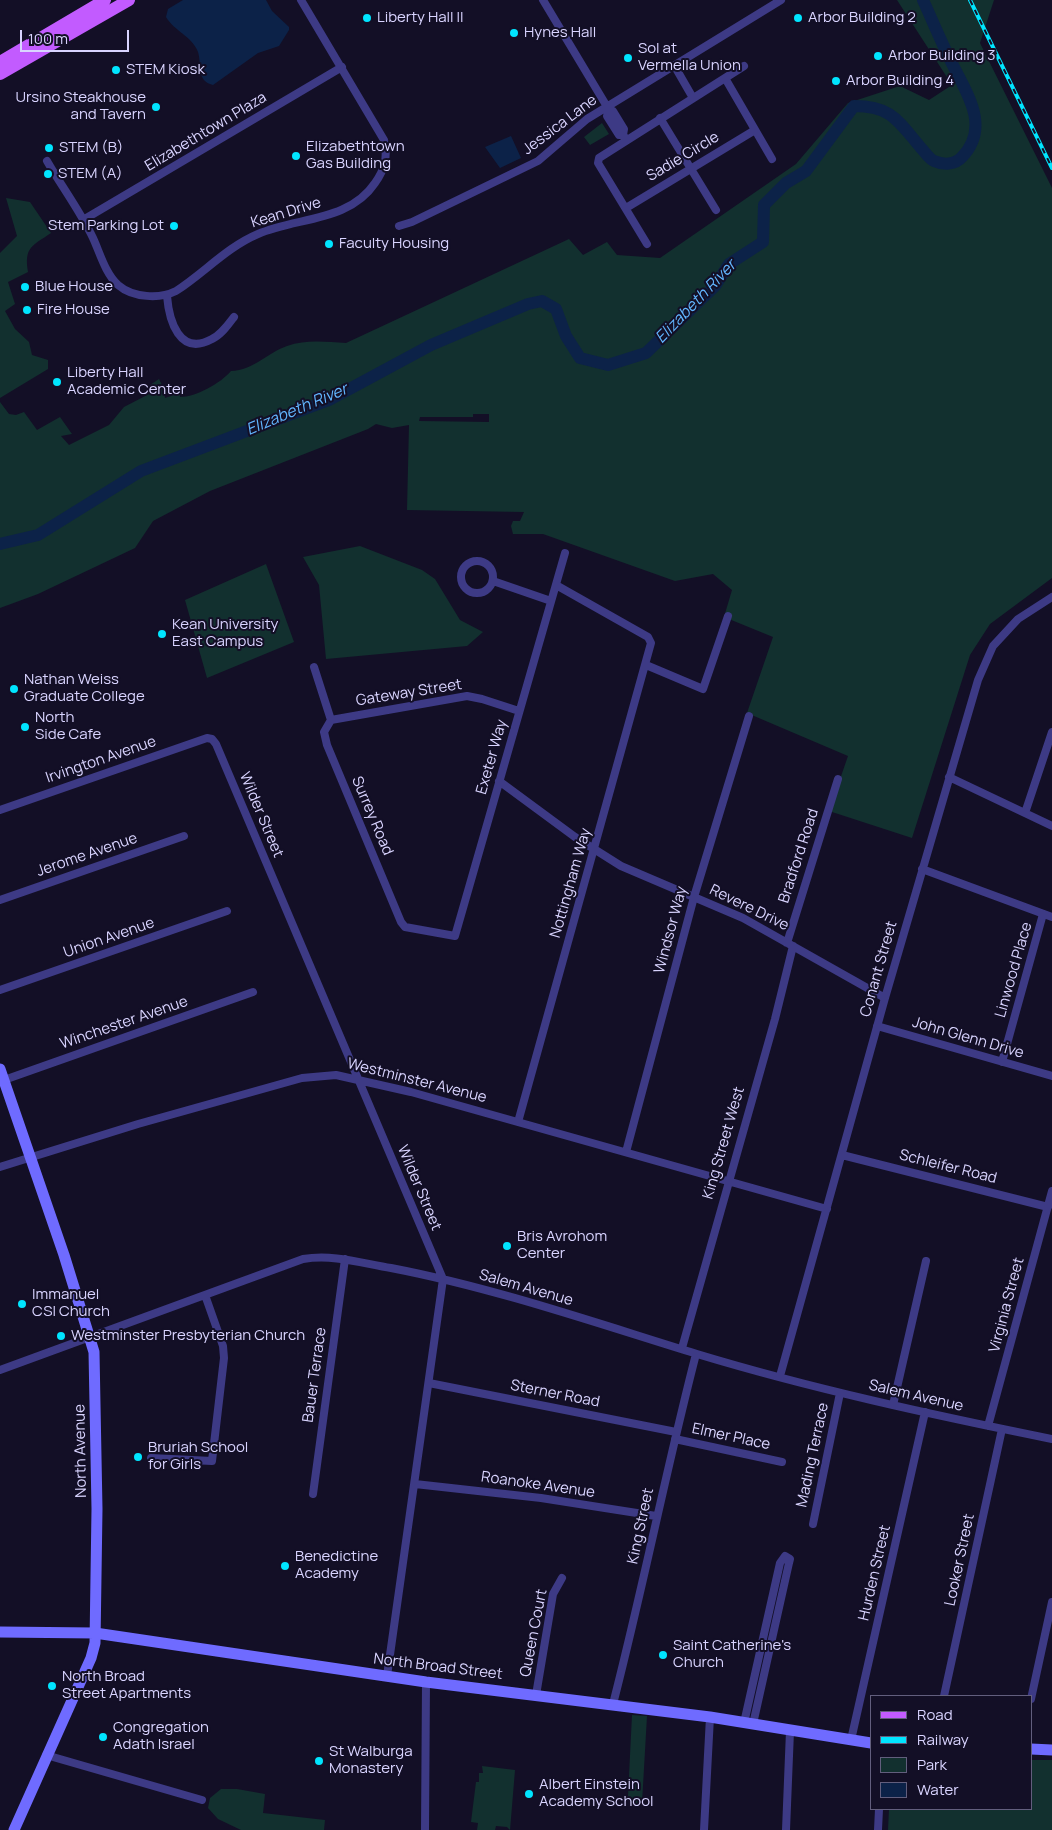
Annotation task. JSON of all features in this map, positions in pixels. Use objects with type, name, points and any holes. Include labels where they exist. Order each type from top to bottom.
[{"type":"main road","points":[[0,62],[105,0]]},
{"type":"main road","points":[[0,74],[129,0]]},
{"type":"main road","name":"North Avenue","points":[[2,1074],[94,1352],[97,1509],[95,1633],[91,1658],[14,1830]]},
{"type":"main road","name":"North Broad Street","points":[[0,1632],[95,1633],[426,1682],[710,1717],[870,1743]]},
{"type":"main road","points":[[1032,1749],[1052,1750]]},
{"type":"street","name":"Kean Drive","points":[[167,296],[190,283],[204,269],[237,245],[258,234],[338,212],[356,202],[371,190],[385,166],[387,154],[384,140],[301,0]]},
{"type":"street","points":[[543,0],[608,108],[607,116],[619,135],[625,137]]},
{"type":"street","name":"Jessica Lane","points":[[399,226],[412,222],[538,161],[587,119],[608,108],[674,65],[781,0]]},
{"type":"street","points":[[674,65],[693,98]]},
{"type":"street","points":[[647,244],[598,160],[600,156],[625,137],[660,118],[744,66]]},
{"type":"street","name":"Elizabethtown Plaza","points":[[83,220],[342,67]]},
{"type":"street","points":[[724,78],[772,159]]},
{"type":"street","points":[[660,118],[716,210]]},
{"type":"street","name":"Sadie Circle","points":[[626,208],[756,130]]},
{"type":"street","points":[[47,161],[83,220],[106,267],[118,285],[142,295],[167,296],[170,317],[176,333],[190,342],[203,342],[214,339],[234,317]]},
{"type":"street","name":"Exeter Way","points":[[454,936],[565,553]]},
{"type":"street","points":[[481,561],[492,570],[493,581],[484,592],[474,593],[462,584],[461,574],[470,562],[481,561]]},
{"type":"street","points":[[493,581],[551,601]]},
{"type":"street","name":"Nottingham Way","points":[[518,1122],[652,643],[648,636],[556,584]]},
{"type":"street","name":"Conant Street","points":[[780,1376],[877,1026],[978,680],[993,646],[1018,619],[1052,597]]},
{"type":"street","points":[[646,665],[703,690],[728,616]]},
{"type":"street","name":"Surrey Road","points":[[314,668],[331,720],[324,732],[327,745],[402,922],[405,927],[454,936]]},
{"type":"street","name":"Gateway Street","points":[[331,720],[467,696],[482,698],[519,712]]},
{"type":"street","name":"Windsor Way","points":[[626,1152],[694,897],[749,716]]},
{"type":"street","points":[[1025,813],[1052,732]]},
{"type":"street","name":"Irvington Avenue","points":[[0,810],[207,738],[212,739]]},
{"type":"street","name":"Wilder Street","points":[[212,739],[216,744],[443,1279]]},
{"type":"street","points":[[949,776],[1052,826]]},
{"type":"street","name":"Bradford Road","points":[[790,944],[838,779]]},
{"type":"street","name":"Revere Drive","points":[[499,781],[595,850],[644,878],[736,914],[885,998]]},
{"type":"street","name":"Jerome Avenue","points":[[0,900],[184,836]]},
{"type":"street","points":[[922,868],[1052,917]]},
{"type":"street","name":"Union Avenue","points":[[0,990],[227,911]]},
{"type":"street","name":"Linwood Place","points":[[1002,1062],[1044,914]]},
{"type":"street","name":"King Street West","points":[[682,1348],[727,1181],[775,1019],[790,944]]},
{"type":"street","name":"Winchester Avenue","points":[[2,1074],[253,992]]},
{"type":"street","name":"John Glenn Drive","points":[[877,1026],[1052,1076]]},
{"type":"street","name":"Westminster Avenue","points":[[0,1167],[138,1124],[302,1078],[336,1075],[357,1078],[827,1209]]},
{"type":"street","name":"Schleifer Road","points":[[842,1154],[1048,1207]]},
{"type":"street","name":"Virginia Street","points":[[988,1426],[1052,1191]]},
{"type":"street","name":"Salem Avenue","points":[[0,1370],[303,1258],[327,1256],[443,1279],[682,1348],[696,1354],[840,1393],[1052,1439]]},
{"type":"street","name":"Bauer Terrace","points":[[313,1494],[345,1259]]},
{"type":"street","points":[[893,1405],[926,1261]]},
{"type":"street","points":[[387,1676],[443,1279]]},
{"type":"street","points":[[151,1458],[212,1461],[224,1358],[223,1346],[205,1295]]},
{"type":"street","name":"King Street","points":[[613,1704],[640,1596],[656,1516],[696,1354]]},
{"type":"street","name":"Sterner Road","points":[[429,1383],[675,1436]]},
{"type":"street","name":"Mading Terrace","points":[[813,1524],[840,1393]]},
{"type":"street","name":"Hurden Street","points":[[851,1740],[925,1412]]},
{"type":"street","name":"Looker Street","points":[[944,1695],[1002,1429]]},
{"type":"street","name":"Elmer Place","points":[[675,1436],[782,1462]]},
{"type":"street","name":"Roanoke Avenue","points":[[415,1484],[541,1498],[656,1516]]},
{"type":"street","points":[[785,1556],[790,1559],[779,1611],[767,1663],[749,1724],[758,1661],[780,1563],[785,1556]]},
{"type":"street","name":"Queen Court","points":[[536,1695],[553,1594],[562,1578]]},
{"type":"street","points":[[1032,1695],[1050,1624],[1052,1602]]},
{"type":"street","points":[[770,1609],[779,1611]]},
{"type":"street","points":[[758,1661],[767,1663]]},
{"type":"street","points":[[425,1830],[426,1682]]},
{"type":"street","points":[[704,1830],[710,1717]]},
{"type":"street","points":[[786,1830],[790,1731]]},
{"type":"street","points":[[46,1755],[202,1800]]},
{"type":"street","points":[[878,1830],[879,1810]]},
{"type":"green space","points":[[897,0],[994,0],[980,43],[1052,188],[1052,578],[990,624],[970,655],[912,838],[829,811],[848,756],[747,713],[773,637],[724,617],[732,590],[713,574],[675,581],[543,534],[513,534],[511,526],[513,521],[520,521],[524,512],[407,510],[409,425],[392,428],[376,424],[368,429],[210,491],[153,521],[135,548],[38,594],[0,608],[0,402],[9,414],[16,415],[24,412],[37,430],[60,417],[72,434],[61,436],[69,445],[109,425],[124,407],[151,393],[147,387],[159,379],[164,389],[165,398],[171,396],[177,389],[179,390],[180,397],[193,395],[221,380],[231,371],[247,368],[287,346],[309,342],[346,343],[569,239],[583,255],[607,242],[617,255],[660,258],[796,164],[848,103],[900,86],[929,100],[952,85]],"holes":[[[473,414],[489,414],[489,422],[419,421],[420,417],[473,417]]]},
{"type":"green space","points":[[602,123],[609,134],[590,145],[584,137]]},
{"type":"green space","points":[[6,198],[30,202],[51,233],[31,248],[27,257],[28,272],[8,282],[15,304],[5,311],[15,329],[29,342],[32,355],[48,360],[48,369],[0,398],[0,253],[17,236]]},
{"type":"green space","points":[[360,546],[422,570],[435,579],[460,620],[483,632],[467,646],[326,659],[319,585],[303,557]]},
{"type":"green space","points":[[266,564],[294,642],[207,678],[185,600]]},
{"type":"green space","points":[[632,1715],[647,1716],[642,1803],[630,1803],[628,1796]]},
{"type":"green space","points":[[1032,1760],[1052,1760],[1052,1830],[888,1830],[889,1810],[1032,1810]]},
{"type":"green space","points":[[482,1766],[515,1770],[510,1830],[507,1827],[496,1826],[495,1830],[477,1830],[478,1823],[471,1822],[476,1782],[479,1782],[479,1773],[483,1773]]},
{"type":"green space","points":[[221,1789],[237,1789],[265,1794],[263,1813],[325,1820],[324,1830],[241,1830],[218,1819],[208,1808],[210,1798]]},
{"type":"water","points":[[183,0],[266,0],[272,11],[289,27],[289,30],[279,46],[258,53],[213,85],[204,80],[202,76],[198,52],[195,46],[166,17],[168,9]]},
{"type":"water","points":[[511,136],[521,158],[500,168],[485,147]]},
{"type":"waterway","name":"Elizabeth River","points":[[0,544],[38,535],[141,471],[329,400],[431,345],[528,304],[542,301],[556,309],[566,336],[580,358],[608,365],[646,353],[715,286],[729,264],[763,242],[764,205],[786,183],[806,171],[854,106],[886,112],[900,123],[934,161],[941,163],[956,162],[970,147],[976,126],[972,104],[923,0]]},
{"type":"railway","points":[[970,0],[1052,168]]},
{"type":"place","name":"Liberty Hall II","points":[[367,18]]},
{"type":"place","name":"Arbor Building 2","points":[[798,18]]},
{"type":"place","name":"Hynes Hall","points":[[514,33]]},
{"type":"place","name":"Arbor Building 3","points":[[878,56]]},
{"type":"place","name":"Sol at Vermella Union","points":[[628,58]]},
{"type":"place","name":"STEM Kiosk","points":[[116,70]]},
{"type":"place","name":"Arbor Building 4","points":[[836,81]]},
{"type":"place","name":"Ursino Steakhouse and Tavern","points":[[156,107]]},
{"type":"place","name":"STEM (B)","points":[[49,148]]},
{"type":"place","name":"Elizabethtown Gas Building","points":[[296,156]]},
{"type":"place","name":"STEM (A)","points":[[48,174]]},
{"type":"place","name":"Stem Parking Lot","points":[[174,226]]},
{"type":"place","name":"Faculty Housing","points":[[329,244]]},
{"type":"place","name":"Blue House","points":[[25,287]]},
{"type":"place","name":"Fire House","points":[[27,310]]},
{"type":"place","name":"Liberty Hall Academic Center","points":[[57,382]]},
{"type":"place","name":"Kean University East Campus","points":[[162,634]]},
{"type":"place","name":"Nathan Weiss Graduate College","points":[[14,689]]},
{"type":"place","name":"North Side Cafe","points":[[25,727]]},
{"type":"place","name":"Bris Avrohom Center","points":[[507,1246]]},
{"type":"place","name":"Immanuel CSI Church","points":[[22,1304]]},
{"type":"place","name":"Westminster Presbyterian Church","points":[[61,1336]]},
{"type":"place","name":"Bruriah School for Girls","points":[[138,1457]]},
{"type":"place","name":"Benedictine Academy","points":[[285,1566]]},
{"type":"place","name":"Saint Catherine's Church","points":[[663,1655]]},
{"type":"place","name":"North Broad Street Apartments","points":[[52,1686]]},
{"type":"place","name":"Congregation Adath Israel","points":[[103,1737]]},
{"type":"place","name":"St Walburga Monastery","points":[[319,1761]]},
{"type":"place","name":"Albert Einstein Academy School","points":[[529,1794]]}]
